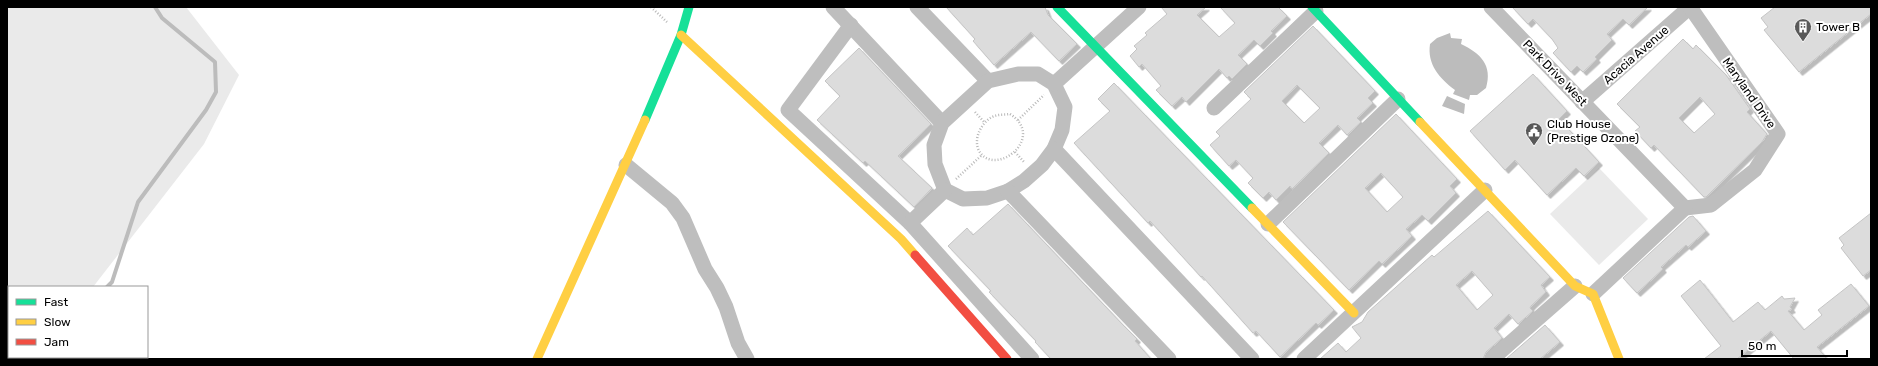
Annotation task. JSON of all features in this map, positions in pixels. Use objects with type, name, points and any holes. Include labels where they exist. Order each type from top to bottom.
[{"type":"street","points":[[537,359],[626,165],[681,35],[689,7]]},
{"type":"street","points":[[833,7],[942,123]]},
{"type":"street","points":[[917,7],[988,82]]},
{"type":"street","points":[[1057,7],[1354,313]]},
{"type":"street","points":[[1054,84],[1139,7]]},
{"type":"street","name":"Park Drive West","points":[[1491,7],[1684,208]]},
{"type":"street","name":"Acacia Avenue","points":[[1582,102],[1690,7]]},
{"type":"street","name":"Maryland Drive","points":[[1684,208],[1711,205],[1755,170],[1778,134],[1690,7]]},
{"type":"street","points":[[1214,108],[1314,9],[1576,286],[1592,294],[1613,356]]},
{"type":"street","points":[[850,25],[788,110],[910,223],[1032,359]]},
{"type":"street","points":[[681,35],[901,239],[1007,359]]},
{"type":"street","points":[[1018,74],[1038,74],[1054,84],[1065,107],[1062,130],[1054,149],[1042,165],[1029,177],[1008,191],[987,198],[963,199],[945,190],[935,164],[934,146],[942,123],[988,82],[1018,74]]},
{"type":"street","points":[[1268,224],[1398,99]]},
{"type":"street","points":[[1054,149],[1252,359]]},
{"type":"street","points":[[626,165],[672,203],[683,218],[705,269],[718,288],[738,343],[747,359]]},
{"type":"street","points":[[910,223],[945,190]]},
{"type":"street","points":[[1304,359],[1484,190]]},
{"type":"street","points":[[1008,191],[1169,359]]},
{"type":"street","points":[[1592,294],[1684,208]]},
{"type":"street","points":[[1492,359],[1576,286]]},
{"type":"path","points":[[1018,120],[1054,84]]},
{"type":"path","points":[[974,111],[985,123]]},
{"type":"path","points":[[1010,114],[1018,120],[1022,127],[1023,136],[1015,152],[996,160],[989,159],[982,155],[978,148],[977,139],[979,130],[985,123],[992,117],[1010,114]]},
{"type":"path","points":[[945,190],[982,155]]},
{"type":"shaded area","points":[[7,7],[186,7],[239,75],[204,144],[94,286],[8,286],[8,358],[138,359],[7,359]]},
{"type":"shaded area","points":[[1450,33],[1451,38],[1462,39],[1461,44],[1474,51],[1479,56],[1486,66],[1488,73],[1486,88],[1477,95],[1470,95],[1469,100],[1453,94],[1455,90],[1444,81],[1435,70],[1430,58],[1430,44],[1437,38]]},
{"type":"shaded area","points":[[1447,96],[1465,104],[1464,114],[1442,106]]},
{"type":"shaded area","points":[[1599,168],[1648,219],[1599,265],[1550,214]]},
{"type":"building","points":[[946,7],[1045,7],[1048,15],[1077,44],[1059,61],[1031,32],[994,65],[973,41],[975,39]]},
{"type":"building","points":[[1161,7],[1206,7],[1197,15],[1219,37],[1235,23],[1220,7],[1278,7],[1287,16],[1271,31],[1273,33],[1260,46],[1254,40],[1238,55],[1247,64],[1232,79],[1229,76],[1227,78],[1219,69],[1186,102],[1182,97],[1172,106],[1156,90],[1161,86],[1142,64],[1139,67],[1130,56],[1137,49],[1134,46],[1147,35],[1145,33],[1167,14]]},
{"type":"building","points":[[1512,7],[1648,7],[1629,25],[1623,19],[1607,34],[1612,40],[1595,57],[1597,59],[1583,72],[1577,66],[1571,72],[1553,53],[1558,48],[1552,39],[1533,19],[1528,24]]},
{"type":"building","name":"Tower B","points":[[1775,7],[1871,7],[1871,14],[1799,72],[1764,30],[1768,27],[1761,18]]},
{"type":"building","points":[[1313,26],[1375,91],[1368,98],[1373,103],[1357,118],[1361,122],[1347,135],[1338,125],[1319,143],[1329,153],[1292,189],[1290,186],[1276,200],[1269,192],[1263,198],[1248,183],[1253,178],[1236,160],[1229,166],[1210,145],[1220,136],[1216,132],[1251,99],[1244,92]],"holes":[[[1297,85],[1320,108],[1304,123],[1282,101]]]},
{"type":"building","points":[[1683,39],[1693,49],[1696,45],[1726,75],[1750,109],[1747,112],[1767,134],[1762,142],[1706,197],[1704,197],[1654,145],[1651,148],[1635,131],[1640,127],[1617,104]],"holes":[[[1700,97],[1715,114],[1694,133],[1679,118]]]},
{"type":"building","points":[[859,48],[931,124],[898,156],[932,188],[914,207],[865,161],[863,163],[817,120],[840,96],[825,81]]},
{"type":"building","name":"Club House (Prestige Ozone)","points":[[1533,74],[1567,111],[1559,119],[1599,162],[1584,176],[1576,168],[1547,195],[1515,160],[1505,170],[1470,131]]},
{"type":"building","points":[[1114,83],[1334,310],[1318,325],[1316,323],[1280,357],[1256,331],[1253,333],[1202,276],[1201,277],[1150,221],[1148,223],[1074,143],[1110,111],[1098,99]]},
{"type":"building","points":[[1396,114],[1457,179],[1450,186],[1456,193],[1428,221],[1422,215],[1406,229],[1412,236],[1382,264],[1379,261],[1349,290],[1283,222]],"holes":[[[1381,173],[1403,197],[1387,212],[1365,188]]]},
{"type":"building","points":[[1008,204],[1137,339],[1135,341],[1151,359],[1051,359],[1035,342],[1036,341],[989,292],[991,291],[948,246],[967,228],[973,235]]},
{"type":"building","points":[[1488,211],[1550,277],[1541,285],[1546,292],[1531,306],[1530,308],[1533,311],[1518,324],[1509,314],[1494,328],[1502,338],[1486,352],[1483,359],[1320,359],[1338,343],[1346,352],[1361,338],[1352,327],[1362,322],[1368,312],[1432,255],[1434,257]],"holes":[[[1472,271],[1493,295],[1477,310],[1456,285]]]},
{"type":"building","points":[[1871,213],[1871,270],[1863,276],[1841,248],[1844,245],[1839,238]]},
{"type":"building","points":[[1693,216],[1706,231],[1688,247],[1686,245],[1661,267],[1663,269],[1637,293],[1623,278],[1689,217]]},
{"type":"building","points":[[1700,280],[1733,322],[1758,302],[1765,310],[1782,296],[1784,299],[1795,298],[1790,307],[1792,309],[1788,311],[1804,330],[1822,315],[1818,310],[1851,284],[1869,306],[1817,347],[1827,359],[1794,359],[1771,331],[1737,359],[1704,359],[1721,346],[1681,296]]},
{"type":"building","points":[[1545,325],[1560,342],[1540,359],[1506,359]]},
{"type":"waterway","points":[[108,286],[112,282],[138,202],[206,110],[216,92],[215,62],[162,18],[155,7]]},
{"type":"traffic: fast","points":[[645,120],[681,35],[689,7]]},
{"type":"traffic: fast","points":[[1057,7],[1252,208]]},
{"type":"traffic: fast","points":[[1312,7],[1420,122]]},
{"type":"traffic: slow","points":[[681,35],[901,239],[915,255]]},
{"type":"traffic: slow","points":[[537,359],[645,120]]},
{"type":"traffic: slow","points":[[1420,122],[1575,286],[1593,294],[1619,359]]},
{"type":"traffic: slow","points":[[1252,208],[1354,313]]},
{"type":"traffic: jam","points":[[915,255],[1007,359]]},
{"type":"place","name":"Tower B","points":[[1803,42]]},
{"type":"place","name":"Club House (Prestige Ozone)","points":[[1534,146]]}]
